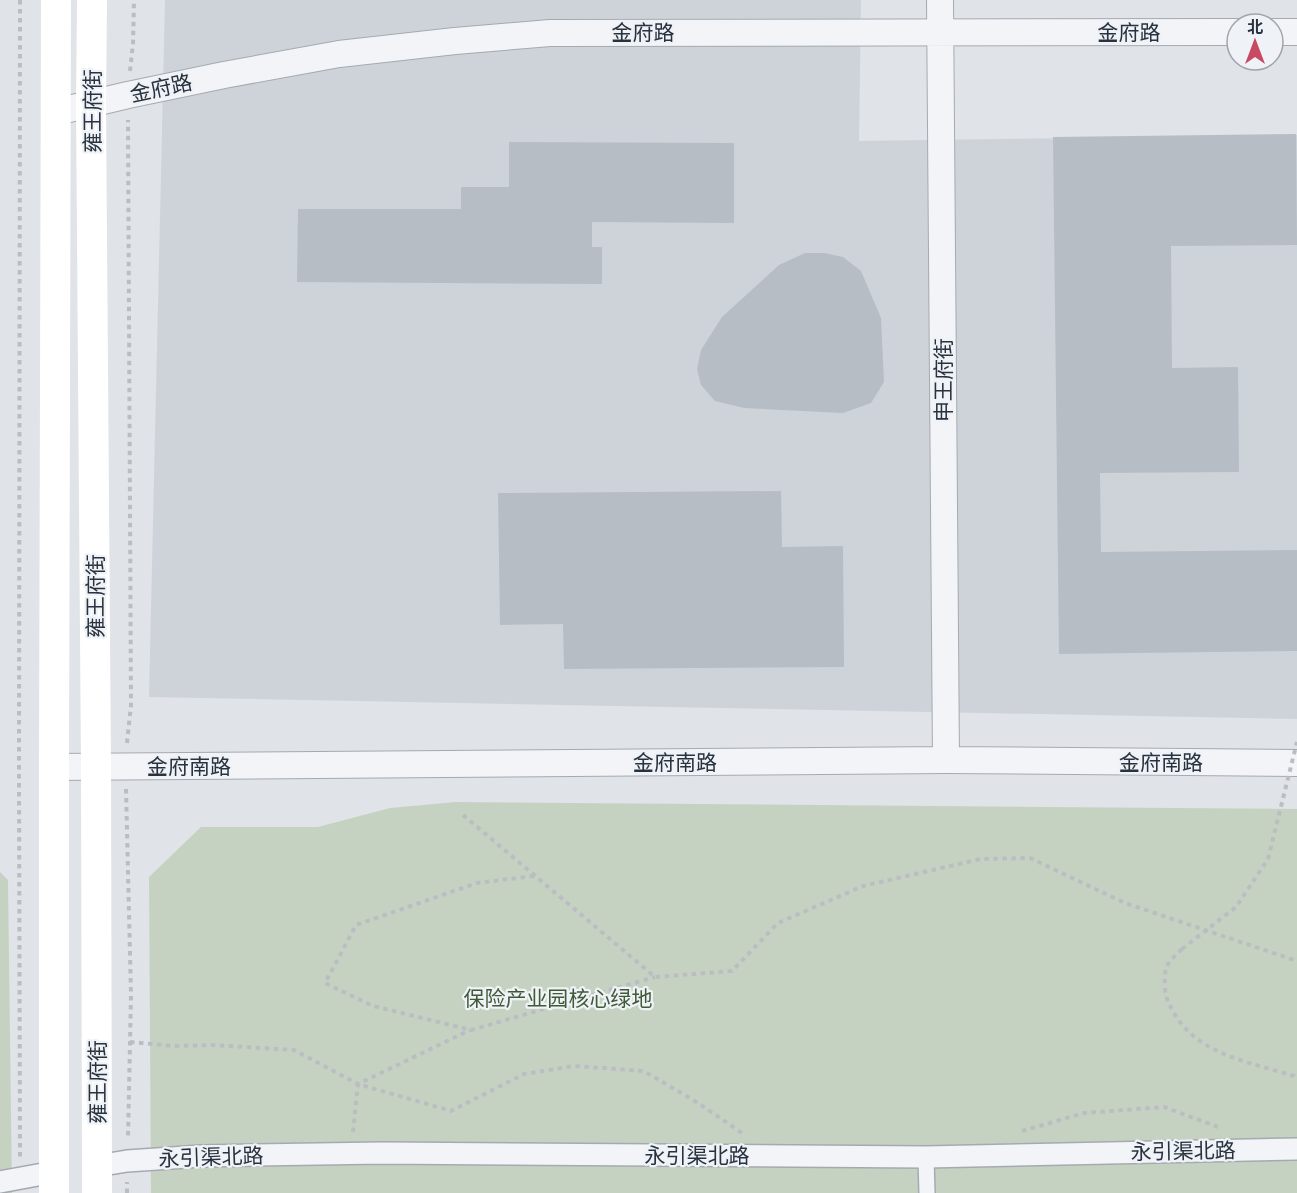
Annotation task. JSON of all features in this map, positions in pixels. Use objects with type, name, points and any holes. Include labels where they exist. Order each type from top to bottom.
[{"type":"main road","name":"雍王府街","points":[[54,1184],[56,0]]},
{"type":"main road","name":"雍王府街","points":[[92,0],[97,1180]]},
{"type":"street","name":"申王府街","points":[[940,0],[946,760]]},
{"type":"street","name":"金府路","points":[[56,112],[224,75],[339,54],[550,33],[1225,32]]},
{"type":"street","name":"金府南路","points":[[54,767],[946,760],[1297,763]]},
{"type":"street","name":"永引渠北路","points":[[97,1180],[127,1161],[201,1156],[351,1153],[926,1157],[1297,1149]]},
{"type":"street","points":[[926,1157],[927,1193]]},
{"type":"street","points":[[10,1180],[54,1184]]},
{"type":"path","points":[[10,1180],[19,773],[20,0]]},
{"type":"path","name":"雍王府街","points":[[127,1161],[130,984],[125,767],[131,705],[128,95],[133,45],[134,0]]},
{"type":"path","points":[[1297,742],[1268,860],[1236,907],[1167,963],[1165,979],[1166,999],[1184,1028],[1200,1042],[1233,1058],[1294,1076],[1297,1080]]},
{"type":"path","points":[[463,815],[655,977]]},
{"type":"path","points":[[358,1084],[471,1030],[655,977],[732,971],[778,923],[864,886],[981,859],[1030,858],[1125,903],[1297,961]]},
{"type":"path","points":[[471,1030],[373,1006],[325,983],[356,925],[477,883],[535,876]]},
{"type":"path","points":[[130,1042],[174,1046],[212,1045],[294,1050],[358,1084],[451,1111],[524,1074],[574,1066],[644,1071],[746,1135]]},
{"type":"path","points":[[351,1153],[358,1084]]},
{"type":"path","points":[[1021,1132],[1084,1113],[1164,1107],[1223,1129],[1254,1150]]},
{"type":"shaded area","points":[[165,0],[861,0],[859,141],[1297,135],[1297,719],[149,697]]},
{"type":"green space","name":"保险产业园核心绿地","points":[[456,802],[1297,809],[1297,1193],[151,1193],[149,877],[201,827],[318,827],[390,808]]},
{"type":"green space","points":[[0,872],[8,880],[12,1193],[0,1193]]},
{"type":"building","points":[[1296,134],[1297,245],[1171,246],[1172,368],[1238,367],[1239,472],[1100,473],[1101,552],[1297,550],[1297,651],[1059,654],[1053,137]]},
{"type":"building","points":[[509,142],[734,143],[734,223],[592,222],[592,247],[602,247],[602,284],[297,282],[298,209],[461,209],[461,187],[509,187]]},
{"type":"building","points":[[805,253],[824,253],[843,257],[861,271],[881,318],[884,382],[871,403],[843,413],[744,408],[715,401],[701,385],[697,369],[701,350],[722,317],[779,265]]},
{"type":"building","points":[[781,491],[782,547],[843,546],[844,667],[564,669],[563,624],[500,625],[498,493]]}]
